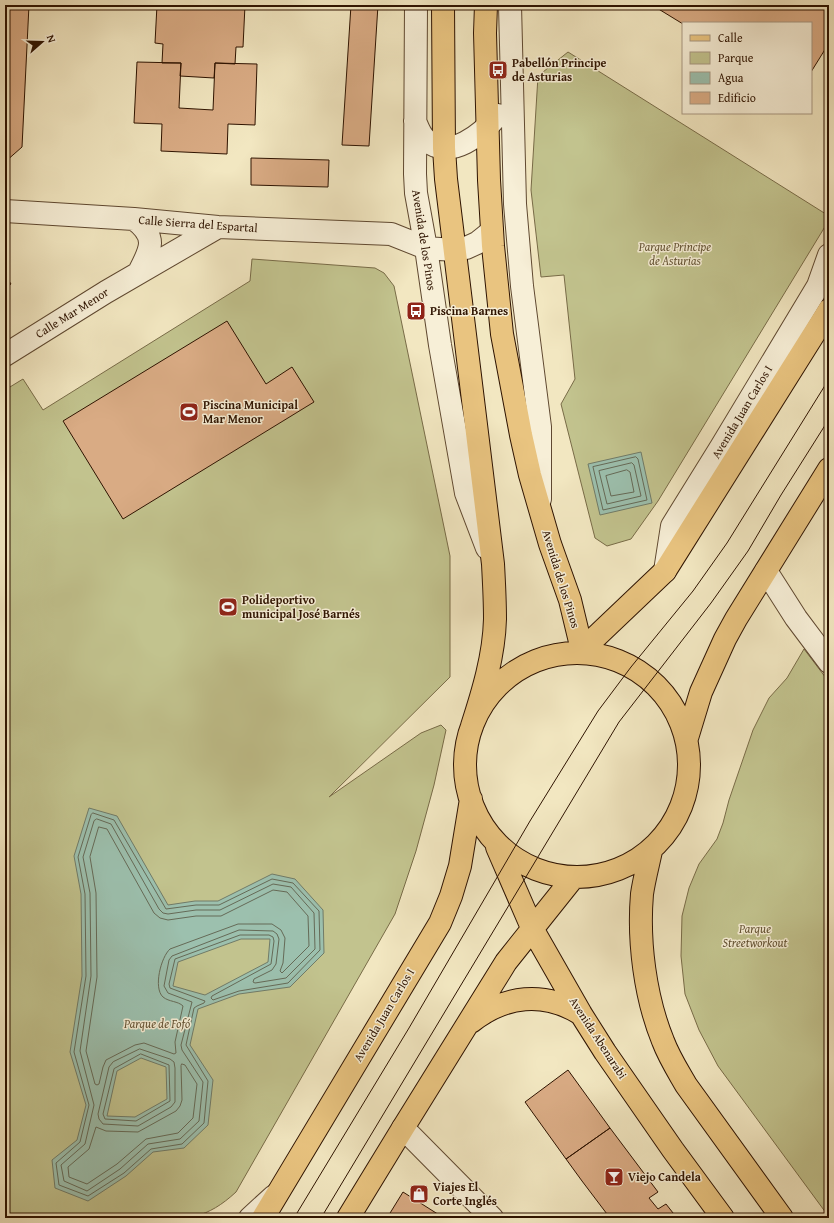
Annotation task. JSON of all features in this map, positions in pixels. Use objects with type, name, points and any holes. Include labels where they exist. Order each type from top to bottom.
[{"type":"main road","name":"Avenida de los Pinos","points":[[443,5],[444,148],[446,178],[493,564],[495,620],[490,662],[472,726]]},
{"type":"main road","name":"Avenida de los Pinos","points":[[486,5],[485,33],[492,231],[496,286],[507,369],[520,435],[550,544],[570,600],[582,650]]},
{"type":"main road","name":"Avenida Juan Carlos I","points":[[582,650],[665,571],[829,310]]},
{"type":"main road","points":[[687,738],[670,702],[631,667],[622,662],[582,650],[554,653],[516,671],[495,689],[472,726],[467,745],[465,767],[471,800],[482,825],[497,845],[513,858],[528,867],[551,875],[573,878],[610,874],[631,864],[651,851],[675,823],[684,802],[689,777],[687,738],[701,692],[725,639],[829,469]]},
{"type":"main road","name":"Avenida Juan Carlos I","points":[[263,1218],[440,923],[451,896],[460,866],[471,800]]},
{"type":"main road","name":"Avenida Abenarabi","points":[[497,845],[533,930],[581,1014],[605,1052],[722,1218]]},
{"type":"main road","points":[[651,851],[642,892],[640,931],[650,996],[663,1041],[673,1063],[686,1085],[782,1218]]},
{"type":"main road","points":[[348,1218],[402,1128],[506,962],[573,878]]},
{"type":"main road","points":[[467,1026],[484,1012],[515,1001],[529,998],[558,1002],[581,1014]]},
{"type":"street","name":"Avenida de los Pinos","points":[[416,5],[416,193],[426,248],[440,345],[466,493],[493,564]]},
{"type":"street","name":"Avenida de los Pinos","points":[[510,5],[515,204],[522,286],[540,427],[540,509]]},
{"type":"street","points":[[415,121],[420,133],[431,144],[444,148],[464,144],[488,127],[504,108],[512,86]]},
{"type":"street","points":[[391,234],[402,224],[416,193]]},
{"type":"street","name":"Calle Sierra del Espartal","points":[[5,211],[134,219],[218,227],[391,234],[426,248],[454,250],[466,248],[477,243],[492,231]]},
{"type":"street","points":[[134,219],[143,226],[147,233],[150,248],[140,272]]},
{"type":"street","name":"Calle Mar Menor","points":[[5,355],[106,292],[218,227]]},
{"type":"street","name":"Avenida Juan Carlos I","points":[[665,571],[672,526],[818,286],[828,262]]},
{"type":"street","points":[[766,571],[796,618],[829,662]]},
{"type":"street","points":[[402,1128],[492,1218]]},
{"type":"street","points":[[250,1218],[278,1192]]},
{"type":"green space","name":"Parque Principe de Asturias","points":[[568,52],[829,216],[829,220],[658,501],[631,539],[607,546],[595,538],[561,404],[575,379],[564,275],[541,277],[531,190],[538,76]]},
{"type":"green space","name":"Parque de Fofó","points":[[252,259],[375,268],[384,273],[394,286],[450,556],[450,677],[329,797],[421,733],[441,725],[446,730],[434,785],[416,851],[395,914],[236,1192],[226,1201],[205,1213],[184,1218],[172,1219],[146,1216],[142,1218],[5,1218],[5,390],[23,379],[43,410],[250,281]]},
{"type":"green space","name":"Parque Streetworkout","points":[[804,649],[829,682],[829,1217],[718,1066],[699,1030],[685,994],[681,956],[682,916],[689,888],[699,864],[717,839],[753,730],[769,698],[787,678]]},
{"type":"water","points":[[641,452],[652,503],[600,515],[588,464]]},
{"type":"water","points":[[89,808],[117,816],[168,905],[195,901],[218,901],[272,874],[295,879],[323,910],[324,953],[290,987],[239,994],[198,1009],[190,1045],[213,1080],[208,1125],[184,1148],[153,1152],[126,1176],[88,1201],[55,1188],[52,1160],[77,1140],[86,1105],[70,1052],[82,976],[81,894],[74,856]],"holes":[[[241,939],[270,939],[268,962],[205,995],[173,986],[178,962]],[[141,1058],[166,1067],[167,1099],[135,1117],[107,1116],[117,1071]]]},
{"type":"building","points":[[5,5],[29,5],[22,147],[5,162]]},
{"type":"building","points":[[157,5],[245,5],[243,47],[236,47],[235,64],[215,63],[214,78],[180,76],[181,63],[162,63],[163,44],[155,43]]},
{"type":"building","points":[[351,5],[378,5],[369,146],[342,145]]},
{"type":"building","points":[[652,5],[829,5],[829,43],[812,70],[812,22],[682,22],[682,23]]},
{"type":"building","points":[[137,62],[181,63],[179,108],[213,110],[215,63],[257,64],[255,125],[228,124],[227,154],[161,151],[162,124],[134,123]]},
{"type":"building","points":[[251,158],[329,160],[328,187],[251,185]]},
{"type":"building","points":[[5,275],[11,284],[5,288]]},
{"type":"building","name":"Piscina Municipal Mar Menor","points":[[227,321],[266,384],[292,367],[314,402],[123,519],[63,421]]},
{"type":"building","points":[[568,1070],[610,1128],[566,1159],[525,1102]]},
{"type":"building","points":[[610,1128],[658,1192],[649,1198],[658,1209],[666,1204],[677,1218],[610,1218],[582,1181],[566,1159]]},
{"type":"building","points":[[403,1192],[444,1218],[387,1218]]},
{"type":"tram line","points":[[294,1218],[409,1028],[530,821],[598,711],[631,667],[693,591],[727,543],[829,379]]},
{"type":"tram line","points":[[321,1218],[619,722],[711,603],[748,551],[829,419]]},
{"type":"place","name":"Pabellón Principe de Asturias","points":[[498,70]]},
{"type":"place","name":"Piscina Barnes","points":[[416,311]]},
{"type":"place","name":"Piscina Municipal Mar Menor","points":[[189,412]]},
{"type":"place","name":"Polideportivo municipal José Barnés","points":[[228,607]]},
{"type":"place","name":"Viejo Candela","points":[[614,1177]]},
{"type":"place","name":"Viajes El Corte Inglés","points":[[419,1194]]}]
